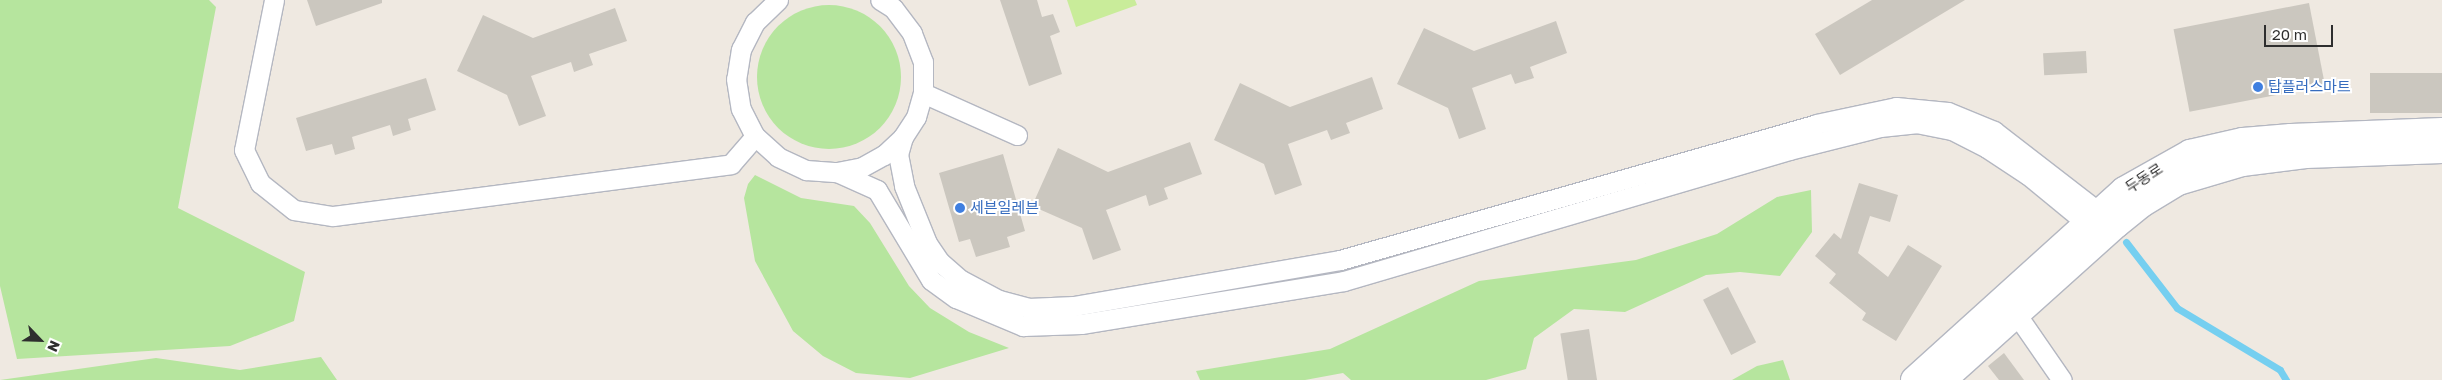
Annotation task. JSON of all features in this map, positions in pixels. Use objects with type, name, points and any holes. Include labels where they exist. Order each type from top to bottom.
[{"type":"street","points":[[274,0],[244,150],[260,183],[294,210],[333,216],[731,164],[755,136]]},
{"type":"street","points":[[778,0],[755,22],[740,56],[736,79],[741,109],[755,136],[778,157],[799,166],[837,172],[876,190],[931,280],[956,298],[1023,326],[1080,324],[1344,282],[1789,150],[1880,127],[1916,123],[1952,130],[1987,148],[2102,225]]},
{"type":"street","points":[[837,172],[862,167],[884,155],[903,137],[916,117],[922,93],[923,62],[912,32],[892,8],[880,0]]},
{"type":"street","points":[[922,93],[1017,135]]},
{"type":"street","points":[[903,137],[898,154],[904,186],[928,244],[940,262],[961,280],[999,300],[1028,308],[1074,306],[1340,260],[1816,124],[1896,107],[1948,112],[1994,131],[2102,225]]},
{"type":"street","name":"두동로","points":[[1914,380],[2011,306],[2102,225],[2146,175],[2190,153],[2243,141],[2442,130]]},
{"type":"street","name":"두동로","points":[[2102,225],[2163,190],[2209,170],[2306,155],[2442,150]]},
{"type":"street","points":[[2011,306],[2062,380]]},
{"type":"street","name":"두동로","points":[[1943,380],[2011,306]]},
{"type":"green space","points":[[0,0],[209,0],[216,7],[178,208],[305,272],[294,321],[230,346],[17,359],[0,286]]},
{"type":"green space","points":[[1067,0],[1135,0],[1137,5],[1076,27]]},
{"type":"green space","points":[[829,5],[856,11],[869,17],[880,26],[889,37],[895,50],[901,77],[895,104],[889,117],[880,128],[869,137],[856,143],[829,149],[802,143],[789,137],[778,128],[769,117],[763,104],[757,77],[763,50],[769,37],[778,26],[789,17],[802,11]]},
{"type":"green space","points":[[755,175],[801,198],[854,206],[870,223],[909,286],[930,308],[969,332],[1009,348],[910,378],[856,373],[823,356],[793,331],[755,261],[744,198],[748,184]]},
{"type":"green space","points":[[1811,190],[1812,232],[1780,276],[1740,272],[1706,275],[1625,312],[1574,309],[1534,338],[1526,369],[1486,380],[1351,380],[1343,373],[1305,380],[1200,380],[1196,371],[1330,349],[1479,281],[1636,260],[1717,234],[1777,197]]},
{"type":"green space","points":[[321,357],[337,380],[0,380],[156,358],[240,370]]},
{"type":"green space","points":[[1783,360],[1790,380],[1732,380],[1757,366]]},
{"type":"building","points":[[307,0],[382,0],[382,3],[316,26]]},
{"type":"building","points":[[1000,0],[1037,0],[1042,17],[1053,14],[1060,32],[1050,36],[1062,74],[1029,86]]},
{"type":"building","points":[[1872,0],[1965,0],[1840,75],[1815,34]]},
{"type":"building","points":[[2309,3],[2325,85],[2190,112],[2174,29]]},
{"type":"building","points":[[615,8],[627,41],[589,54],[593,65],[574,72],[571,62],[531,76],[546,116],[519,126],[507,95],[457,71],[483,15],[533,38]]},
{"type":"building","points":[[1556,21],[1567,53],[1530,67],[1534,78],[1515,84],[1511,74],[1472,88],[1486,129],[1459,139],[1448,108],[1397,84],[1424,28],[1474,51]]},
{"type":"building","points":[[2086,51],[2087,73],[2044,75],[2043,53]]},
{"type":"building","points":[[2370,73],[2442,73],[2442,113],[2370,113]]},
{"type":"building","points":[[1372,77],[1383,109],[1346,123],[1350,133],[1331,140],[1327,130],[1288,144],[1302,185],[1275,195],[1264,164],[1214,140],[1240,83],[1290,107]]},
{"type":"building","points":[[426,78],[436,110],[408,119],[411,130],[393,136],[390,125],[352,137],[355,149],[335,155],[332,144],[306,151],[296,118]]},
{"type":"building","points":[[1190,142],[1202,174],[1164,188],[1168,199],[1149,206],[1146,195],[1106,210],[1121,250],[1093,260],[1082,228],[1032,206],[1058,148],[1108,172]]},
{"type":"building","points":[[1003,154],[1025,231],[1007,237],[1010,247],[976,257],[970,239],[959,242],[939,173]]},
{"type":"building","points":[[1859,183],[1898,195],[1890,222],[1870,216],[1858,253],[1888,277],[1908,245],[1942,266],[1896,341],[1862,320],[1866,313],[1829,283],[1836,274],[1815,256],[1834,233],[1841,239]]},
{"type":"building","points":[[1728,287],[1756,342],[1731,355],[1703,300]]},
{"type":"building","points":[[1589,329],[1597,380],[1568,380],[1560,334]]},
{"type":"building","points":[[2004,353],[2024,380],[1999,380],[1988,366]]},
{"type":"waterway","points":[[2126,242],[2177,308],[2280,370],[2286,380]]},
{"type":"place","name":"탑플러스마트","points":[[2258,87]]},
{"type":"place","name":"세븐일레븐","points":[[960,208]]}]
